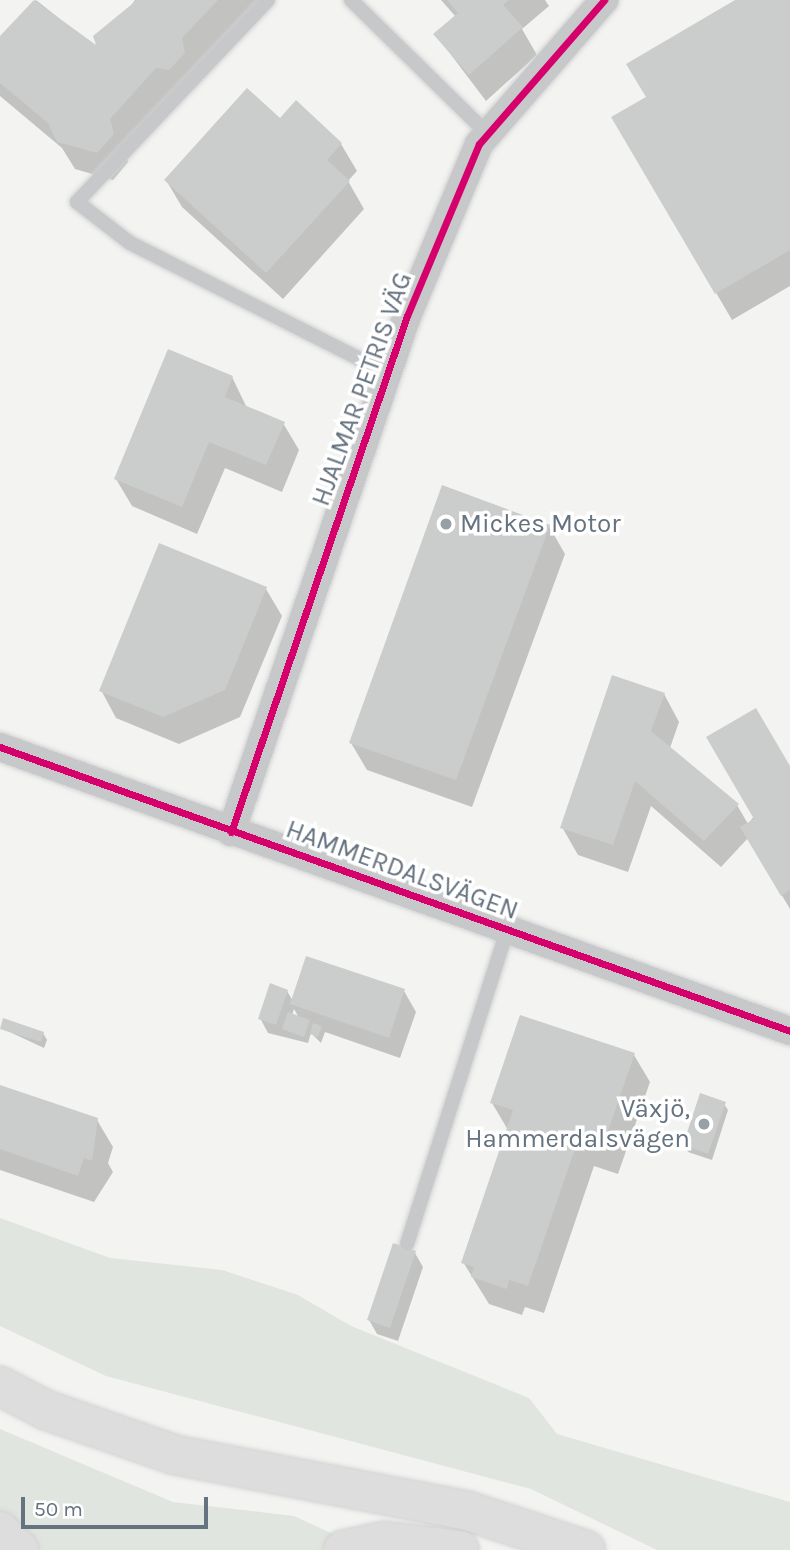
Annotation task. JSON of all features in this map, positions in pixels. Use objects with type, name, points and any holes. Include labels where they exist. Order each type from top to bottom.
[{"type":"highway","points":[[0,1386],[58,1415],[174,1455],[468,1511],[586,1550]]},
{"type":"highway","points":[[0,1531],[19,1550]]},
{"type":"highway","points":[[343,1550],[384,1541],[459,1550]]},
{"type":"street","name":"HJALMAR PETRIS VÄG","points":[[231,832],[387,373],[488,134],[604,0]]},
{"type":"street","name":"HAMMERDALSVÄGEN","points":[[0,747],[507,930],[788,1024]]},
{"type":"lane","points":[[268,0],[77,202],[130,243],[387,373]]},
{"type":"lane","points":[[351,0],[488,134]]},
{"type":"lane","points":[[407,1244],[507,930]]},
{"type":"shaded area","points":[[0,1218],[110,1258],[222,1270],[298,1295],[351,1326],[529,1398],[557,1434],[790,1502],[790,1550],[657,1550],[531,1489],[106,1376],[0,1326]]},
{"type":"shaded area","points":[[0,1429],[173,1502],[294,1516],[368,1550],[0,1550]]},
{"type":"building","points":[[34,0],[96,45],[93,36],[137,0],[218,0],[182,38],[185,53],[169,70],[156,68],[110,119],[114,134],[97,153],[57,142],[48,123],[0,83],[0,36]]},
{"type":"building","points":[[447,0],[509,0],[503,5],[523,27],[469,75],[433,34],[458,13]]},
{"type":"building","points":[[735,0],[790,0],[790,250],[715,294],[611,117],[646,97],[626,64]]},
{"type":"building","points":[[247,88],[280,118],[296,100],[342,143],[327,160],[350,181],[266,273],[164,180]]},
{"type":"building","points":[[168,349],[233,376],[225,397],[285,422],[266,465],[209,442],[182,507],[114,479]]},
{"type":"building","points":[[442,485],[550,525],[456,780],[349,743]]},
{"type":"building","points":[[159,543],[267,587],[225,690],[163,717],[99,691]]},
{"type":"building","points":[[612,675],[665,693],[651,731],[739,804],[704,841],[635,781],[613,845],[560,828]]},
{"type":"building","points":[[756,708],[790,766],[790,890],[781,896],[740,827],[754,819],[706,737]]},
{"type":"building","points":[[306,956],[405,989],[389,1038],[290,1004]]},
{"type":"building","points":[[270,983],[288,990],[276,1025],[258,1019]]},
{"type":"building","points":[[288,1012],[310,1020],[304,1037],[282,1029]]},
{"type":"building","points":[[520,1015],[635,1053],[602,1148],[578,1140],[528,1286],[509,1280],[507,1289],[471,1277],[474,1267],[461,1263],[513,1110],[490,1103]]},
{"type":"building","points":[[3,1018],[44,1032],[41,1042],[0,1029]]},
{"type":"building","points":[[313,1023],[322,1026],[318,1037],[310,1034]]},
{"type":"building","points":[[0,1085],[98,1118],[92,1161],[84,1158],[78,1176],[0,1149]]},
{"type":"building","points":[[700,1093],[726,1102],[708,1154],[683,1145]]},
{"type":"building","points":[[393,1243],[416,1251],[390,1328],[367,1320]]},
{"type":"cycle path","points":[[231,832],[407,316],[479,144],[604,0]]},
{"type":"cycle path","points":[[0,747],[790,1031]]},
{"type":"place","name":"Mickes Motor","points":[[446,524]]},
{"type":"place","name":"Växjö, Hammerdalsvägen","points":[[704,1124]]}]
